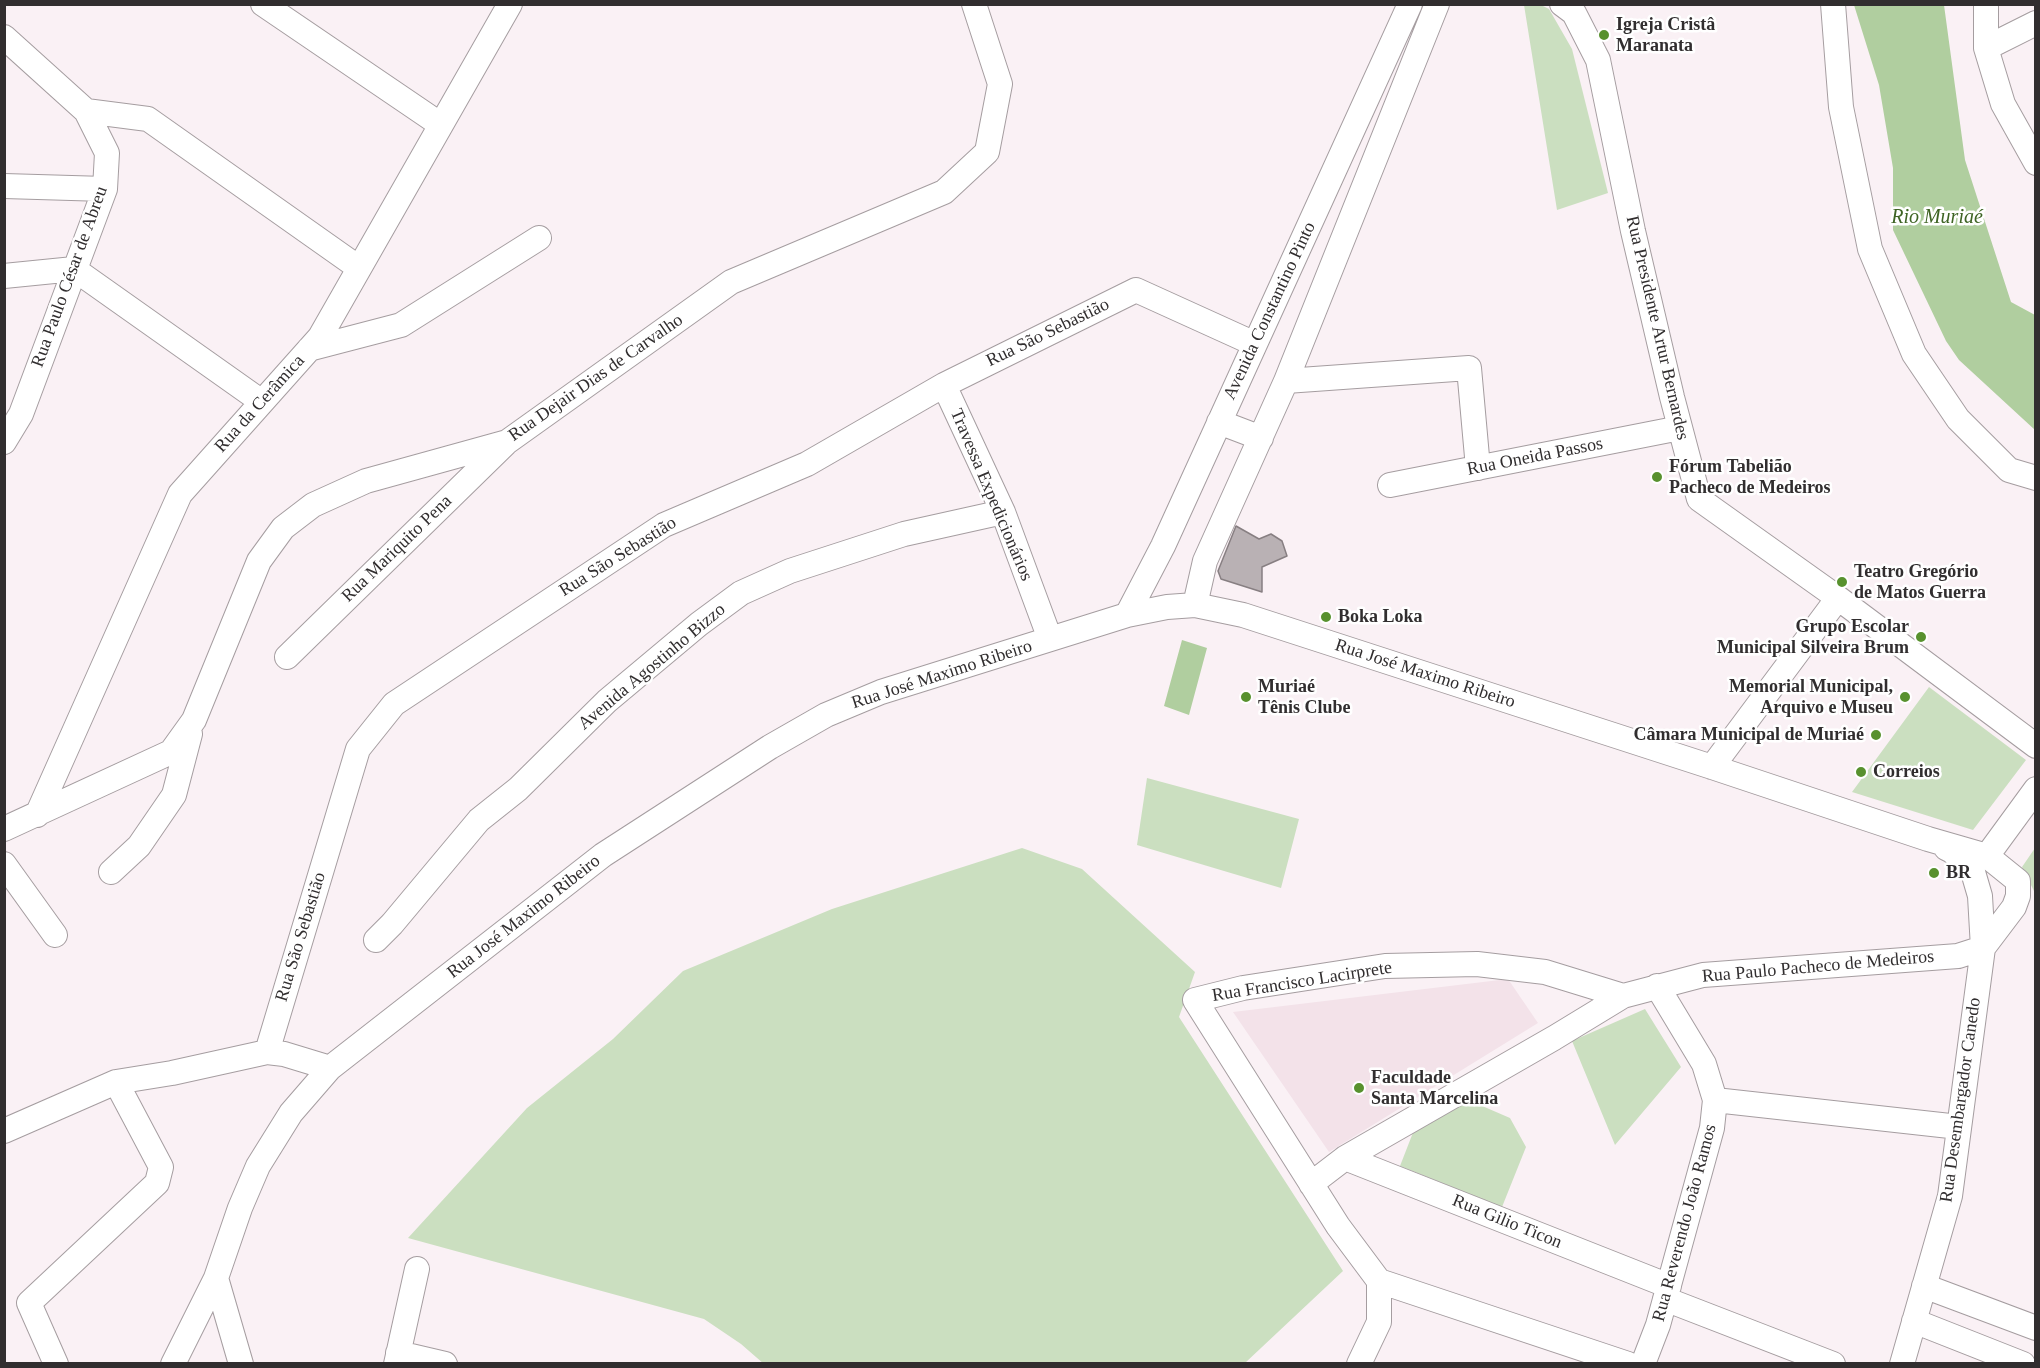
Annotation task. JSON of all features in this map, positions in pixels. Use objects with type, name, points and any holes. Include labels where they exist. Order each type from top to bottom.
[{"type":"street","points":[[263,4],[441,125]]},
{"type":"street","name":"Rua da Cerâmica","points":[[37,815],[180,494],[320,337],[510,4]]},
{"type":"street","name":"Rua Dejair Dias de Carvalho","points":[[4,830],[171,752],[194,720],[259,561],[283,528],[313,505],[366,480],[507,442],[731,282],[944,192],[987,152],[1000,84],[974,4]]},
{"type":"street","name":"Avenida Constantino Pinto","points":[[1127,615],[1163,546],[1410,4]]},
{"type":"street","name":"Avenida Constantino Pinto","points":[[1195,605],[1205,561],[1286,381],[1437,4]]},
{"type":"street","name":"Rua Presidente Artur Bernardes","points":[[1562,4],[1574,13],[1598,60],[1633,231],[1699,499],[1838,598],[2036,746]]},
{"type":"street","points":[[1833,4],[1841,107],[1870,249],[1914,354],[1958,419],[2009,470],[2036,478]]},
{"type":"street","points":[[1986,4],[1986,48],[2003,104],[2036,163]]},
{"type":"street","points":[[1986,48],[2036,23]]},
{"type":"street","points":[[4,37],[86,111],[148,119],[359,268]]},
{"type":"street","name":"Rua Paulo César de Abreu","points":[[4,442],[21,414],[105,189],[107,153],[86,111]]},
{"type":"street","points":[[4,186],[105,189]]},
{"type":"street","points":[[309,349],[401,325],[539,238]]},
{"type":"street","points":[[4,276],[75,269],[262,402]]},
{"type":"street","name":"Rua São Sebastião","points":[[267,1052],[358,748],[394,704],[664,525],[807,464],[944,385],[1136,290],[1255,344]]},
{"type":"street","points":[[1286,381],[1469,368],[1478,468]]},
{"type":"street","name":"Travessa Expedicionários","points":[[944,385],[1003,512],[1050,639]]},
{"type":"street","points":[[1219,422],[1262,438]]},
{"type":"street","name":"Rua Oneida Passos","points":[[1390,485],[1680,428]]},
{"type":"street","name":"Rua Mariquito Pena","points":[[287,657],[507,442]]},
{"type":"street","name":"Avenida Agostinho Bizzo","points":[[376,940],[479,820],[518,789],[607,701],[699,624],[741,593],[801,568],[904,534],[1003,512]]},
{"type":"street","points":[[1712,766],[1838,598]]},
{"type":"street","name":"Rua José Maximo Ribeiro","points":[[173,1364],[216,1278],[240,1208],[258,1166],[291,1113],[330,1068],[603,855],[770,747],[826,715],[881,692],[1127,615],[1167,607],[1195,605],[1243,615],[1712,766],[1928,839]]},
{"type":"street","points":[[111,872],[139,846],[174,795],[194,720]]},
{"type":"street","points":[[1928,839],[1987,856],[2036,789]]},
{"type":"street","points":[[1928,839],[1952,851],[1973,872],[1980,896],[1983,948]]},
{"type":"street","name":"Rua Desembargador Canedo","points":[[1902,1364],[1950,1196],[1983,948],[2014,907],[2018,896],[2018,881],[1987,856]]},
{"type":"street","points":[[4,864],[55,935]]},
{"type":"street","name":"Rua Paulo Pacheco de Medeiros","points":[[1311,1184],[1345,1158],[1623,996],[1703,975],[1958,956],[1983,948]]},
{"type":"street","name":"Rua Francisco Lacirprete","points":[[1379,1281],[1338,1226],[1195,1000],[1243,988],[1385,966],[1477,964],[1545,972],[1623,996]]},
{"type":"street","name":"Rua Reverendo João Ramos","points":[[1642,1364],[1658,1325],[1667,1293],[1712,1128],[1715,1100],[1704,1064],[1657,986]]},
{"type":"street","points":[[4,1131],[116,1082],[172,1073],[267,1052],[284,1054],[330,1068]]},
{"type":"street","points":[[56,1364],[29,1303],[157,1183],[161,1167],[116,1082]]},
{"type":"street","points":[[1715,1100],[1959,1127]]},
{"type":"street","name":"Rua Gilio Ticon","points":[[1345,1158],[1833,1364]]},
{"type":"street","points":[[417,1269],[397,1358],[445,1364]]},
{"type":"street","points":[[216,1278],[241,1364]]},
{"type":"street","points":[[1359,1364],[1379,1322],[1379,1281],[1628,1364]]},
{"type":"street","points":[[1923,1286],[2036,1328]]},
{"type":"street","points":[[1914,1321],[2023,1364]]},
{"type":"shaded area","points":[[1524,5],[1541,5],[1549,9],[1572,49],[1608,193],[1557,210]]},
{"type":"shaded area","points":[[1929,687],[2026,760],[1973,830],[1852,792]]},
{"type":"shaded area","points":[[1147,778],[1299,819],[1281,888],[1137,845]]},
{"type":"shaded area","points":[[1022,848],[1082,869],[1195,972],[1179,1017],[1343,1271],[1245,1363],[764,1364],[741,1344],[704,1319],[408,1238],[527,1108],[613,1039],[683,971],[832,909]]},
{"type":"shaded area","points":[[2035,848],[2035,893],[2022,867]]},
{"type":"shaded area","name":"Faculdade Santa Marcelina","points":[[1508,979],[1538,1023],[1329,1152],[1233,1012]]},
{"type":"shaded area","points":[[1645,1009],[1681,1067],[1615,1145],[1572,1041]]},
{"type":"shaded area","points":[[1466,1099],[1510,1118],[1526,1147],[1502,1207],[1400,1166],[1414,1130]]},
{"type":"water","name":"Rio Muriaé","points":[[1854,5],[1944,5],[1965,160],[2011,302],[2035,315],[2035,430],[1959,360],[1946,341],[1893,230],[1893,168],[1879,85]]},
{"type":"water","points":[[1182,640],[1207,648],[1189,715],[1164,706]]},
{"type":"building","points":[[1236,526],[1259,539],[1271,534],[1282,541],[1287,556],[1262,567],[1262,592],[1221,579],[1218,571]]},
{"type":"place","name":"Igreja Cristâ Maranata","points":[[1604,35]]},
{"type":"place","name":"Fórum Tabelião Pacheco de Medeiros","points":[[1657,477]]},
{"type":"place","name":"Teatro Gregório de Matos Guerra","points":[[1842,582]]},
{"type":"place","name":"Boka Loka","points":[[1326,617]]},
{"type":"place","name":"Grupo Escolar Municipal Silveira Brum","points":[[1921,637]]},
{"type":"place","name":"Muriaé Tênis Clube","points":[[1246,697]]},
{"type":"place","name":"Memorial Municipal, Arquivo e Museu","points":[[1905,697]]},
{"type":"place","name":"Câmara Municipal de Muriaé","points":[[1876,735]]},
{"type":"place","name":"Correios","points":[[1861,772]]},
{"type":"place","name":"BR","points":[[1934,873]]},
{"type":"place","name":"Faculdade Santa Marcelina","points":[[1359,1088]]}]
